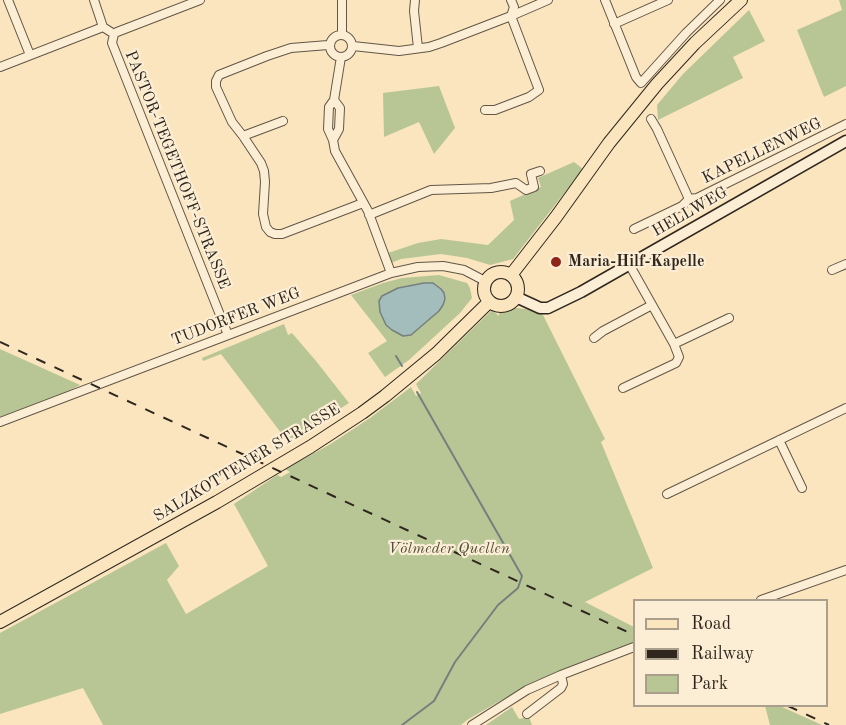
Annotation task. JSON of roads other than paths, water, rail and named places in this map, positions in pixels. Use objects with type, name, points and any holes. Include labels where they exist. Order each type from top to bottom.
[{"type":"main road","points":[[510,275],[609,143],[657,84],[741,0]]},
{"type":"main road","name":"HELLWEG","points":[[516,297],[540,308],[548,308],[581,292],[846,141]]},
{"type":"main road","points":[[502,272],[510,275],[518,288],[516,297],[503,306],[489,302],[484,294],[485,281],[496,273],[502,272]]},
{"type":"main road","name":"SALZKOTTENER STRASSE","points":[[0,622],[217,502],[362,414],[436,354],[489,302]]},
{"type":"street","points":[[8,0],[30,55]]},
{"type":"street","points":[[94,0],[104,27],[114,34]]},
{"type":"street","name":"PASTOR-TEGETHOFF-STRASSE","points":[[200,0],[183,3],[114,34],[112,43],[228,335]]},
{"type":"street","points":[[342,0],[342,34]]},
{"type":"street","points":[[415,0],[418,48]]},
{"type":"street","points":[[484,110],[495,110],[529,97],[539,90],[511,16],[514,7],[511,0]]},
{"type":"street","points":[[352,46],[399,51],[441,43],[548,0]]},
{"type":"street","points":[[605,0],[636,77],[641,83],[686,33],[720,0]]},
{"type":"street","points":[[614,24],[668,0]]},
{"type":"street","points":[[0,67],[104,27]]},
{"type":"street","points":[[342,34],[351,40],[352,50],[348,55],[335,56],[328,45],[336,35],[342,34]]},
{"type":"street","points":[[328,45],[291,48],[219,75],[216,81],[218,93],[232,122],[261,163],[264,171],[263,214],[266,227],[270,232],[282,234],[363,203]]},
{"type":"street","points":[[341,57],[334,100],[329,107],[328,129],[335,152],[369,215],[391,273]]},
{"type":"street","name":"KAPELLENWEG","points":[[651,119],[689,199]]},
{"type":"street","points":[[243,136],[283,121]]},
{"type":"street","name":"KAPELLENWEG","points":[[634,229],[682,206],[689,199],[697,198],[846,124]]},
{"type":"street","points":[[369,215],[431,190],[491,188],[516,183],[526,190],[534,186],[531,174],[540,171]]},
{"type":"street","points":[[623,388],[676,363],[679,357],[629,264]]},
{"type":"street","points":[[832,270],[846,264]]},
{"type":"street","name":"TUDORFER WEG","points":[[0,422],[391,273],[418,267],[443,266],[464,270],[485,281]]},
{"type":"street","points":[[594,338],[652,304]]},
{"type":"street","points":[[674,344],[729,318]]},
{"type":"street","points":[[667,494],[846,408]]},
{"type":"street","points":[[779,440],[802,488]]},
{"type":"street","points":[[764,599],[846,570]]},
{"type":"street","points":[[472,725],[527,690],[633,647]]},
{"type":"street","points":[[527,714],[561,688],[563,684],[561,675]]},
{"type":"water","points":[[433,283],[441,289],[445,299],[443,305],[411,335],[403,336],[386,325],[380,312],[379,301],[382,296],[398,288]]},
{"type":"waterway","points":[[396,356],[402,366]]},
{"type":"waterway","points":[[402,725],[434,701],[455,662],[498,605],[518,588],[522,576],[417,392]]},
{"type":"railway","points":[[0,342],[633,635]]},
{"type":"railway","points":[[790,707],[829,725]]},
{"type":"place","name":"Maria-Hilf-Kapelle","points":[[556,262]]},
{"type":"park label","name":"Völmeder Quellen","points":[[449,549]]}]
